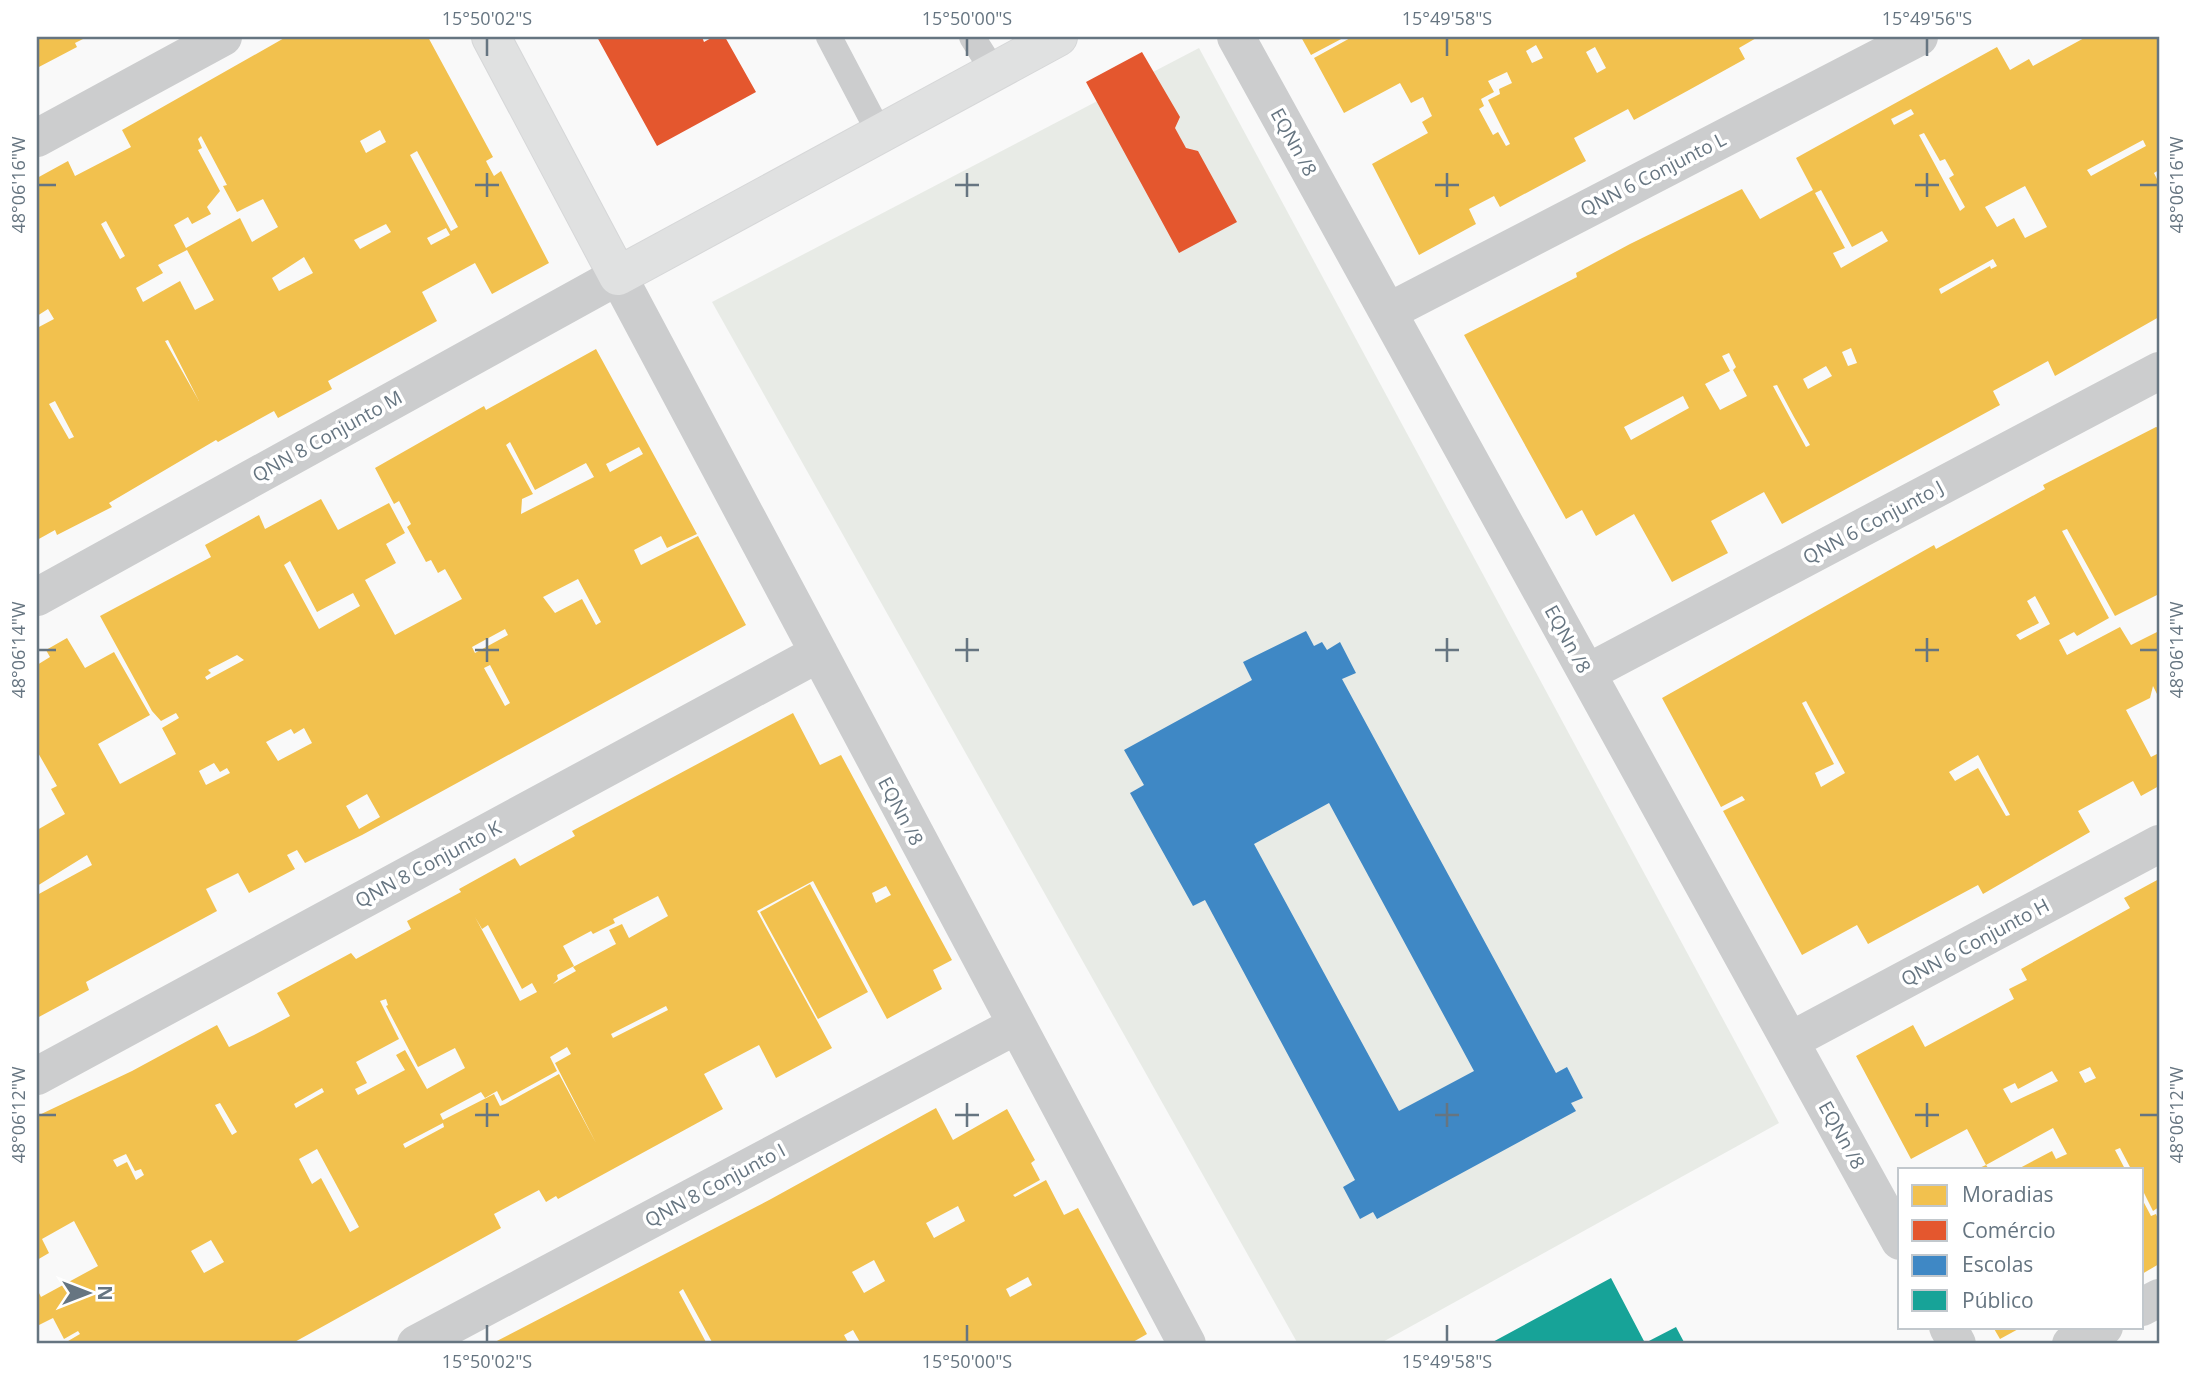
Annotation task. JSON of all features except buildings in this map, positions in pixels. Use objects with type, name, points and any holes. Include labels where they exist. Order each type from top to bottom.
[{"type":"main road","points":[[491,37],[618,276],[1058,37]]},
{"type":"street","points":[[37,138],[223,37]]},
{"type":"street","name":"EQNn /8","points":[[1236,37],[1898,1237]]},
{"type":"street","name":"QNN 6 Conjunto L","points":[[1388,312],[1919,37]]},
{"type":"street","name":"QNN 8 Conjunto M","points":[[37,597],[618,276]]},
{"type":"street","name":"EQNn /8","points":[[618,276],[1015,1026],[1187,1344]]},
{"type":"street","name":"QNN 6 Conjunto J","points":[[1587,673],[2159,371]]},
{"type":"street","name":"QNN 8 Conjunto K","points":[[37,1076],[819,653]]},
{"type":"street","name":"QNN 6 Conjunto H","points":[[1790,1041],[2159,844]]},
{"type":"street","name":"QNN 8 Conjunto I","points":[[416,1344],[1015,1026]]},
{"type":"street","points":[[1949,1328],[1957,1344]]},
{"type":"street","points":[[2070,1344],[2102,1328]]},
{"type":"lane","points":[[829,37],[880,134]]},
{"type":"lane","points":[[972,37],[994,72]]},
{"type":"shaded area","points":[[1199,48],[1779,1123],[1379,1344],[1298,1344],[712,302]]}]
